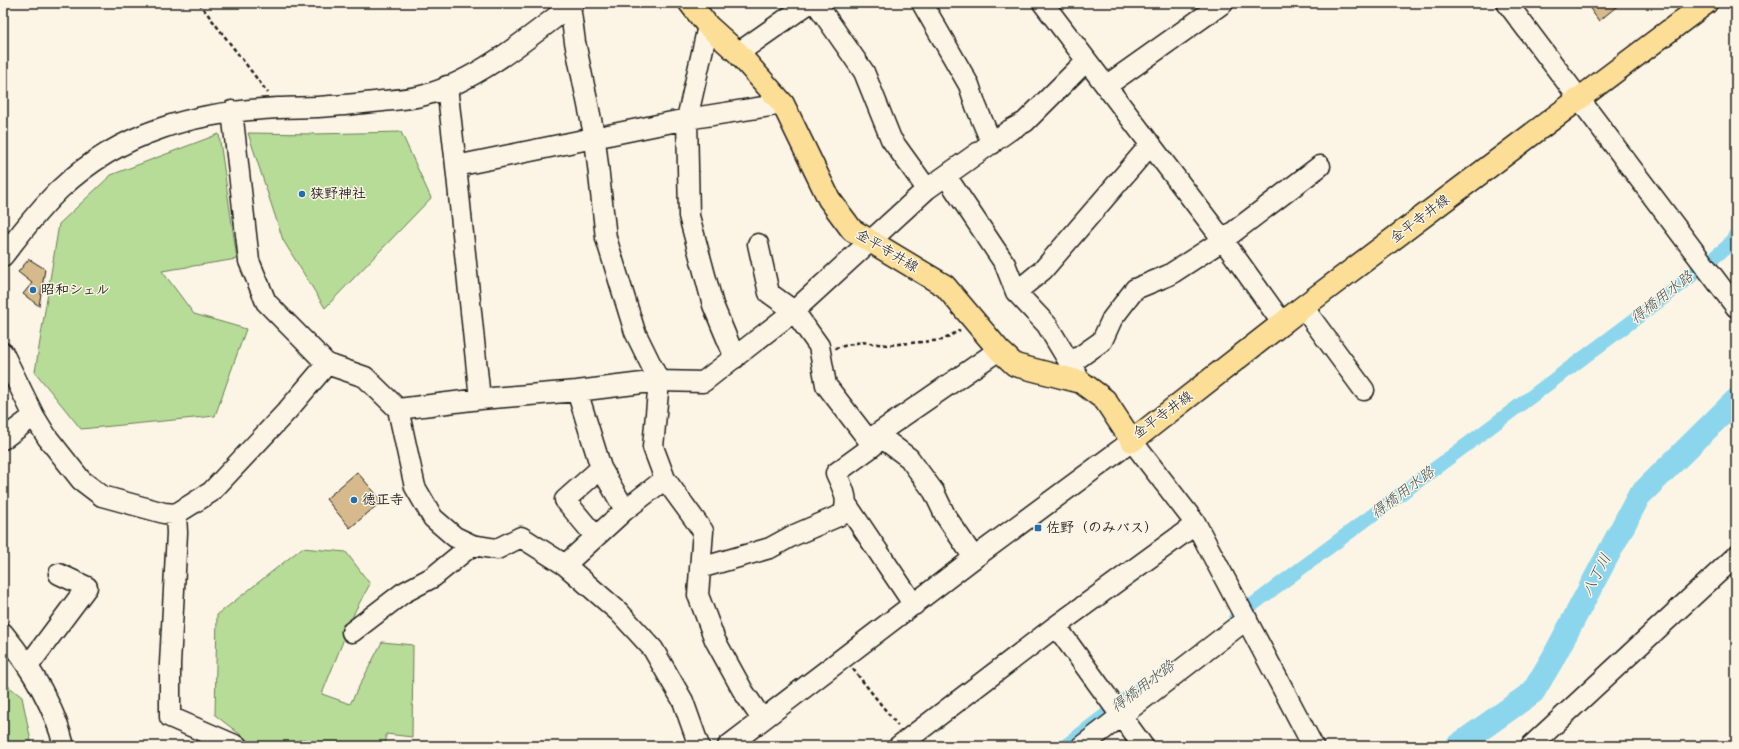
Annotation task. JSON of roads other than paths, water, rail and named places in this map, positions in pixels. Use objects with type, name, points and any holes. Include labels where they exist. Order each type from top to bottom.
[{"type":"main road","name":"金平寺井線","points":[[690,3],[708,26],[738,54],[783,104],[830,199],[852,230],[945,286],[998,350],[1015,365],[1076,373],[1105,400],[1132,441],[1304,307],[1706,3]]},
{"type":"street","points":[[738,54],[809,3]]},
{"type":"street","points":[[816,3],[864,72],[891,139],[928,189]]},
{"type":"street","points":[[922,3],[969,85],[992,144]]},
{"type":"street","points":[[1043,3],[1223,240],[1283,324]]},
{"type":"street","points":[[1106,86],[1223,3]]},
{"type":"street","points":[[1507,3],[1736,307]]},
{"type":"street","points":[[3,256],[59,189],[83,168],[113,148],[175,123],[232,112],[278,108],[331,106],[401,99],[424,95],[448,86],[493,62],[572,4]]},
{"type":"street","points":[[572,4],[575,42],[595,139],[606,238],[635,332],[659,381],[653,447],[665,479],[703,530],[698,595],[704,615],[715,640],[743,691],[762,719]]},
{"type":"street","points":[[708,26],[687,119],[689,216],[714,305],[735,358]]},
{"type":"street","points":[[398,409],[480,399],[578,391],[659,381],[704,382],[794,311],[928,189],[1010,130],[1025,122],[1086,61]]},
{"type":"street","points":[[448,86],[480,399]]},
{"type":"street","points":[[456,166],[595,139],[687,119],[783,104]]},
{"type":"street","points":[[232,112],[249,261],[266,302],[327,364],[365,377],[398,409],[415,487],[433,518],[454,537],[472,545],[497,549],[521,537],[565,565],[619,612],[653,649],[683,701],[699,746]]},
{"type":"street","points":[[1016,292],[1043,270],[1151,144]]},
{"type":"street","points":[[946,176],[1005,264],[1016,292],[1047,325],[1076,373],[1102,341],[1112,319],[1135,289],[1169,275],[1223,240],[1320,166]]},
{"type":"street","points":[[758,244],[770,293],[794,311],[818,346],[826,385],[875,440],[909,458],[934,492],[945,515],[974,558]]},
{"type":"street","points":[[1304,307],[1364,390]]},
{"type":"street","points":[[914,605],[847,505],[836,473],[875,440],[998,350]]},
{"type":"street","points":[[3,353],[34,416],[47,437],[80,480],[102,496],[164,513],[176,514],[211,492],[287,411],[327,364]]},
{"type":"street","points":[[578,391],[601,468],[625,510]]},
{"type":"street","points":[[3,439],[34,416]]},
{"type":"street","points":[[728,746],[974,558],[1132,441],[1196,524],[1313,746]]},
{"type":"street","points":[[595,536],[565,500],[601,468]]},
{"type":"street","points":[[565,565],[625,510],[665,479]]},
{"type":"street","points":[[700,568],[770,548],[792,536],[843,514],[847,505]]},
{"type":"street","points":[[176,514],[178,533],[170,664],[170,717],[237,746]]},
{"type":"street","points":[[903,742],[1056,626],[1196,524]]},
{"type":"street","points":[[352,632],[402,593],[433,577],[472,545]]},
{"type":"street","points":[[1531,746],[1736,556]]},
{"type":"street","points":[[28,666],[87,587],[59,574]]},
{"type":"street","points":[[1082,746],[1117,711],[1244,614]]},
{"type":"street","points":[[1056,626],[1143,746]]},
{"type":"street","points":[[3,633],[28,666],[43,693],[64,746]]},
{"type":"waterway","name":"得橋用水路","points":[[1236,617],[1674,290],[1728,246],[1736,234]]},
{"type":"waterway","name":"八丁川","points":[[1457,746],[1533,692],[1552,660],[1639,496],[1736,400]]},
{"type":"waterway","name":"得橋用水路","points":[[1065,746],[1139,689]]},
{"type":"place","name":"狭野神社","points":[[302,194]]},
{"type":"place","name":"昭和シェル","points":[[33,290]]},
{"type":"place","name":"徳正寺","points":[[354,500]]},
{"type":"place","name":"佐野（のみバス）","points":[[1038,528]]}]
